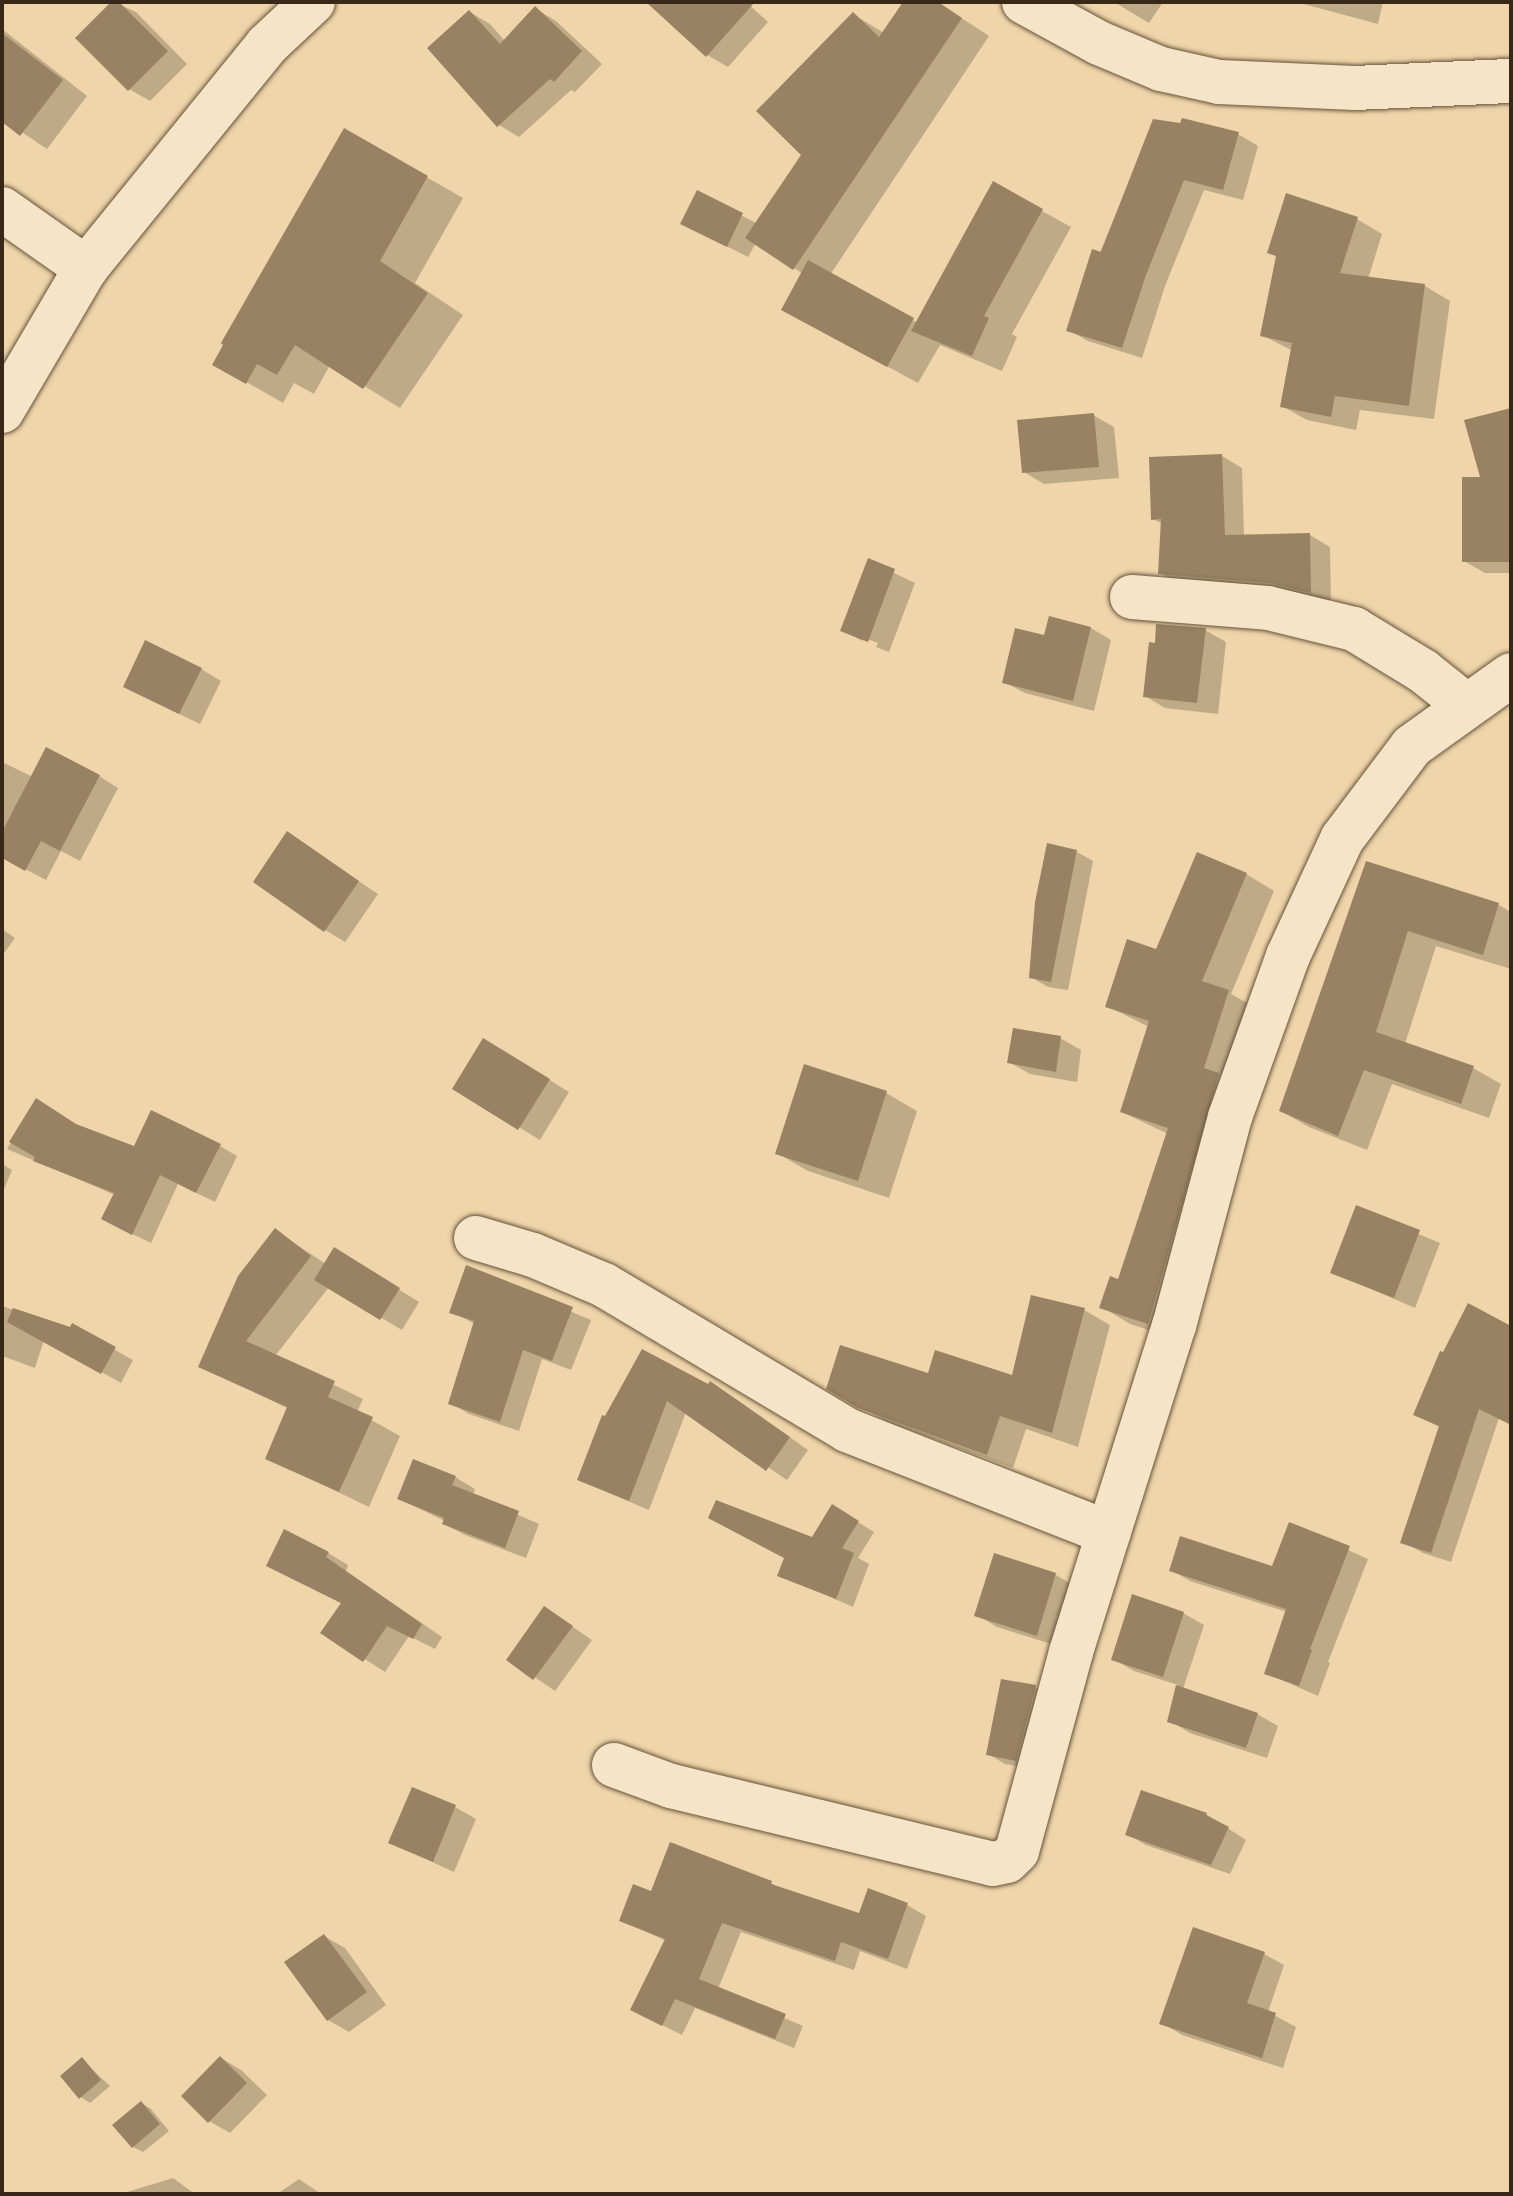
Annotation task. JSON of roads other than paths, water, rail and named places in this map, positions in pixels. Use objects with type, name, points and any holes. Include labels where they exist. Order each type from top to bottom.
[{"type":"street","points":[[2,411],[86,268],[267,45],[313,2]]},
{"type":"street","points":[[1024,2],[1099,43],[1161,69],[1219,82],[1355,88],[1511,81]]},
{"type":"street","points":[[2,209],[86,268]]},
{"type":"street","points":[[1132,597],[1268,608],[1354,629],[1423,671],[1467,706]]},
{"type":"street","points":[[614,1765],[702,1794],[993,1864],[1007,1861],[1017,1851],[1071,1652],[1174,1326],[1230,1117],[1288,956],[1342,839],[1412,746],[1511,675]]},
{"type":"street","points":[[476,1238],[533,1255],[604,1285],[847,1430],[1108,1533]]}]
